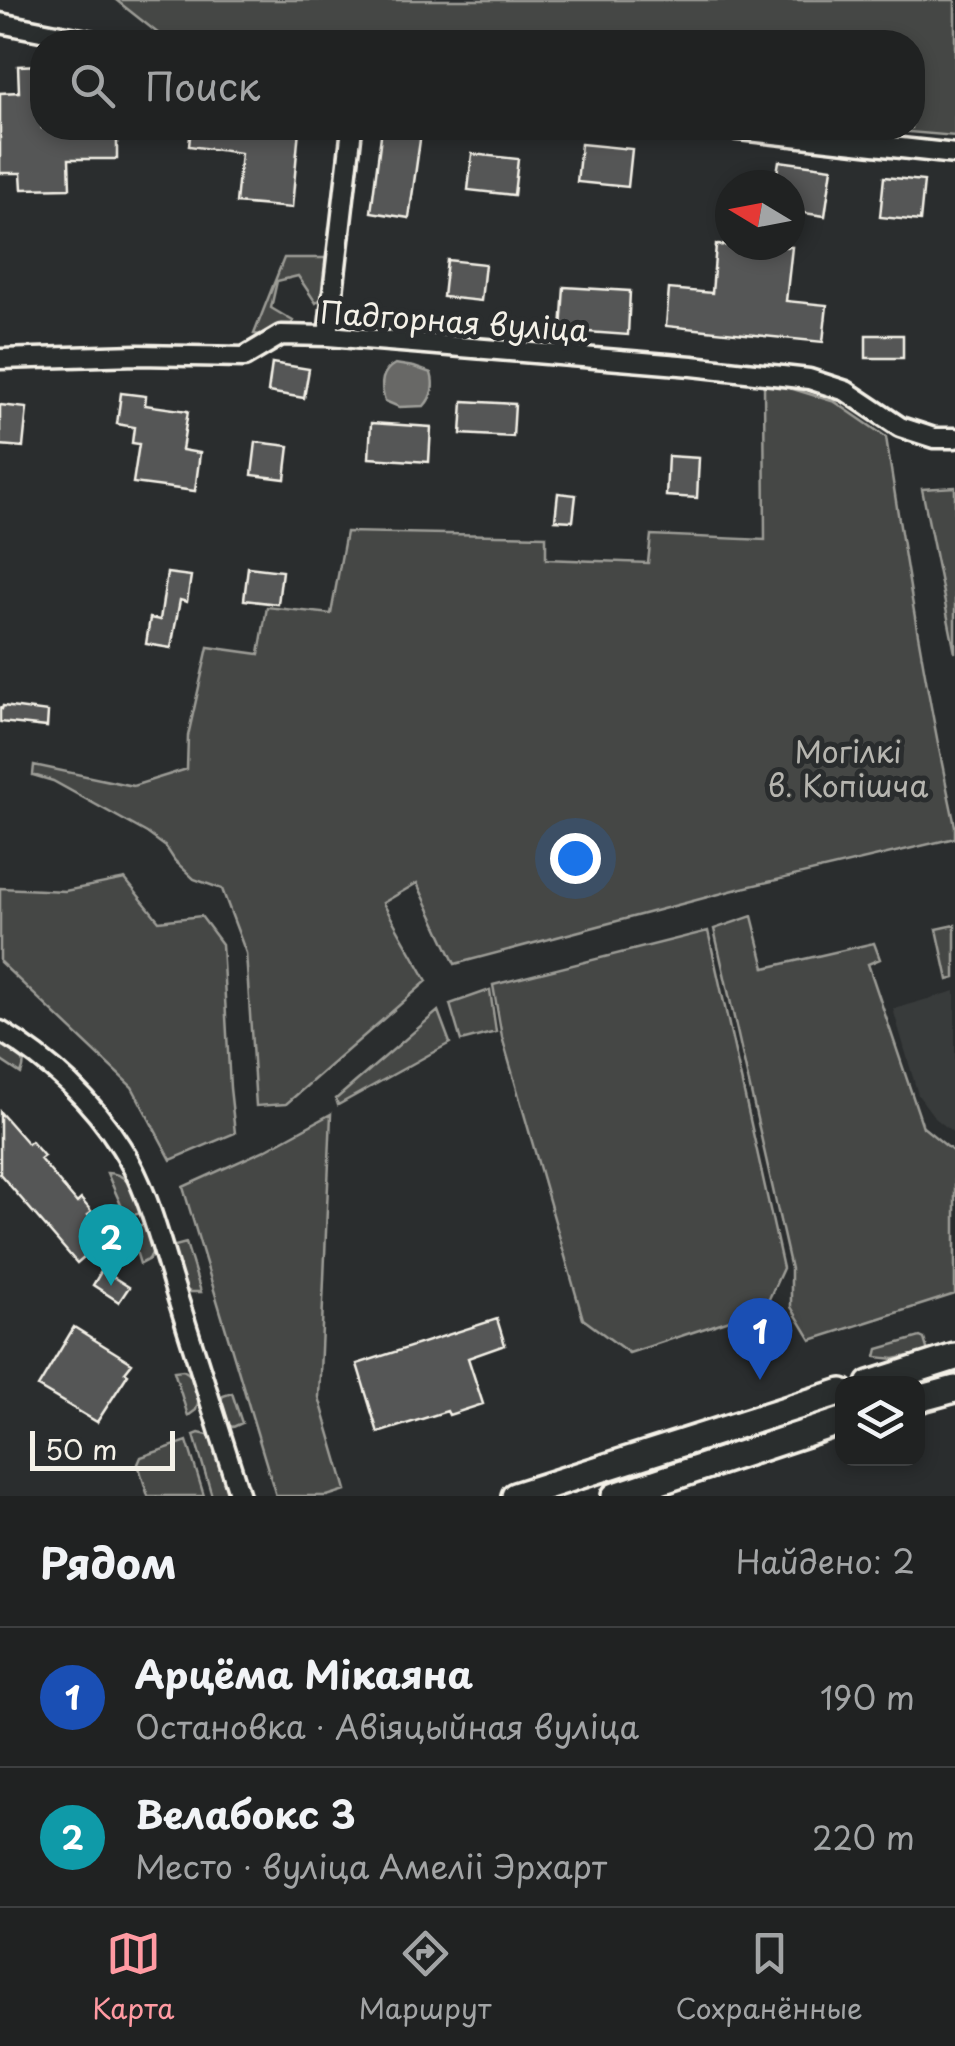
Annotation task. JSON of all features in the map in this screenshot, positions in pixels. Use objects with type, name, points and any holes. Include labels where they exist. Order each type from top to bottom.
[{"type":"main road","points":[[895,1376],[955,1357]]},
{"type":"main road","points":[[925,1398],[955,1389]]},
{"type":"main road","points":[[515,1496],[835,1394]]},
{"type":"main road","points":[[615,1496],[835,1423]]},
{"type":"street","points":[[0,23],[36,30]]},
{"type":"street","points":[[328,336],[351,140]]},
{"type":"street","points":[[829,140],[955,154]]},
{"type":"street","name":"Падгорная вуліца","points":[[0,359],[244,357],[282,336],[328,336],[692,366],[809,379],[846,391],[900,427],[934,438],[955,438]]},
{"type":"street","points":[[0,1030],[77,1090],[127,1156],[152,1215],[240,1496]]},
{"type":"shaded area","points":[[395,364],[431,373],[432,391],[424,406],[399,407],[385,401],[382,380]]},
{"type":"shaded area","points":[[955,991],[955,1134],[935,1118],[918,1095],[893,1009]]},
{"type":"green space","points":[[116,0],[955,0],[955,136],[925,133],[925,30],[154,30]]},
{"type":"green space","points":[[284,258],[326,258],[323,297],[316,303],[298,276],[277,281],[271,308],[293,321],[291,326],[254,334]]},
{"type":"green space","name":"Могілкі в. Копішча","points":[[764,380],[835,402],[886,437],[955,838],[738,889],[455,964],[417,883],[383,903],[427,981],[286,1104],[256,1106],[246,953],[222,889],[194,879],[166,847],[147,833],[53,781],[33,775],[34,765],[133,786],[187,769],[188,736],[208,647],[259,654],[267,607],[331,614],[346,532],[546,536],[546,559],[648,563],[651,535],[765,540]]},
{"type":"green space","points":[[955,487],[955,653],[922,489]]},
{"type":"green space","points":[[125,879],[159,921],[201,916],[222,944],[235,1133],[171,1160],[132,1087],[0,962],[0,888],[65,891]]},
{"type":"green space","points":[[752,916],[765,968],[874,943],[880,959],[868,964],[923,1127],[955,1153],[955,1294],[811,1340],[791,1307],[791,1269],[714,929]]},
{"type":"green space","points":[[955,925],[955,978],[948,980],[937,929]]},
{"type":"green space","points":[[708,931],[783,1268],[769,1299],[745,1315],[629,1353],[583,1319],[502,1037],[493,985]]},
{"type":"green space","points":[[490,990],[496,1032],[461,1041],[450,1004]]},
{"type":"green space","points":[[438,1011],[450,1043],[338,1105],[336,1099]]},
{"type":"green space","points":[[0,1040],[22,1057],[21,1074],[0,1060]]},
{"type":"green space","points":[[331,1114],[319,1397],[346,1490],[327,1496],[276,1496],[183,1187],[265,1150]]},
{"type":"green space","points":[[107,1173],[126,1181],[141,1213],[130,1216],[122,1207]]},
{"type":"green space","points":[[144,1224],[153,1251],[140,1264],[133,1231]]},
{"type":"green space","points":[[186,1243],[201,1292],[182,1287],[172,1253],[175,1246]]},
{"type":"green space","points":[[920,1337],[928,1352],[894,1359],[876,1357],[878,1349]]},
{"type":"green space","points":[[183,1370],[192,1377],[198,1392],[196,1410],[188,1416],[174,1371]]},
{"type":"green space","points":[[232,1393],[242,1423],[233,1427],[227,1424],[220,1401]]},
{"type":"green space","points":[[194,1435],[208,1435],[213,1443],[229,1496],[212,1496]]},
{"type":"green space","points":[[187,1441],[204,1496],[148,1496],[138,1464],[141,1457]]},
{"type":"building","points":[[18,66],[30,66],[30,140],[117,140],[117,159],[69,159],[70,188],[22,189],[21,173],[0,173],[0,93],[19,92]]},
{"type":"building","points":[[190,140],[298,140],[292,208],[236,203],[241,153],[189,146]]},
{"type":"building","points":[[380,140],[420,140],[409,218],[371,212]]},
{"type":"building","points":[[581,144],[632,149],[628,187],[577,182]]},
{"type":"building","points":[[472,154],[518,159],[514,195],[468,190]]},
{"type":"building","points":[[779,161],[832,168],[825,216],[805,213],[805,170],[778,170]]},
{"type":"building","points":[[884,177],[924,181],[920,221],[880,217]]},
{"type":"building","points":[[715,257],[791,260],[786,301],[827,305],[823,342],[666,326],[669,289],[712,293]]},
{"type":"building","points":[[447,260],[485,264],[481,301],[443,297]]},
{"type":"building","points":[[564,287],[630,291],[628,335],[561,330]]},
{"type":"building","points":[[866,335],[903,335],[903,358],[866,358]]},
{"type":"building","points":[[272,363],[309,369],[304,398],[268,392]]},
{"type":"building","points":[[121,393],[146,396],[145,405],[188,411],[182,450],[200,453],[195,491],[133,483],[139,444],[132,443],[134,427],[117,424]]},
{"type":"building","points":[[463,401],[515,404],[513,437],[461,434]]},
{"type":"building","points":[[0,405],[27,408],[23,447],[0,445]]},
{"type":"building","points":[[371,423],[431,427],[429,462],[369,458]]},
{"type":"building","points":[[256,442],[289,446],[285,479],[252,475]]},
{"type":"building","points":[[668,456],[699,458],[697,498],[666,496]]},
{"type":"building","points":[[558,493],[576,495],[573,521],[555,520]]},
{"type":"building","points":[[248,567],[282,571],[278,604],[244,600]]},
{"type":"building","points":[[167,573],[191,576],[187,602],[180,600],[171,648],[146,644],[150,618],[160,620]]},
{"type":"building","points":[[3,706],[48,712],[47,727],[0,722]]},
{"type":"building","points":[[0,1112],[44,1156],[40,1159],[77,1203],[81,1199],[92,1212],[88,1215],[107,1237],[77,1263],[0,1174]]},
{"type":"building","points":[[102,1270],[129,1287],[119,1302],[93,1285]]},
{"type":"building","points":[[497,1319],[505,1345],[468,1358],[483,1404],[378,1433],[357,1364]]},
{"type":"building","points":[[74,1327],[132,1363],[97,1422],[38,1387]]},
{"type":"place","name":"Велабокс 3","points":[[111,1286]]},
{"type":"place","name":"Арцёма Мікаяна","points":[[760,1380]]}]
